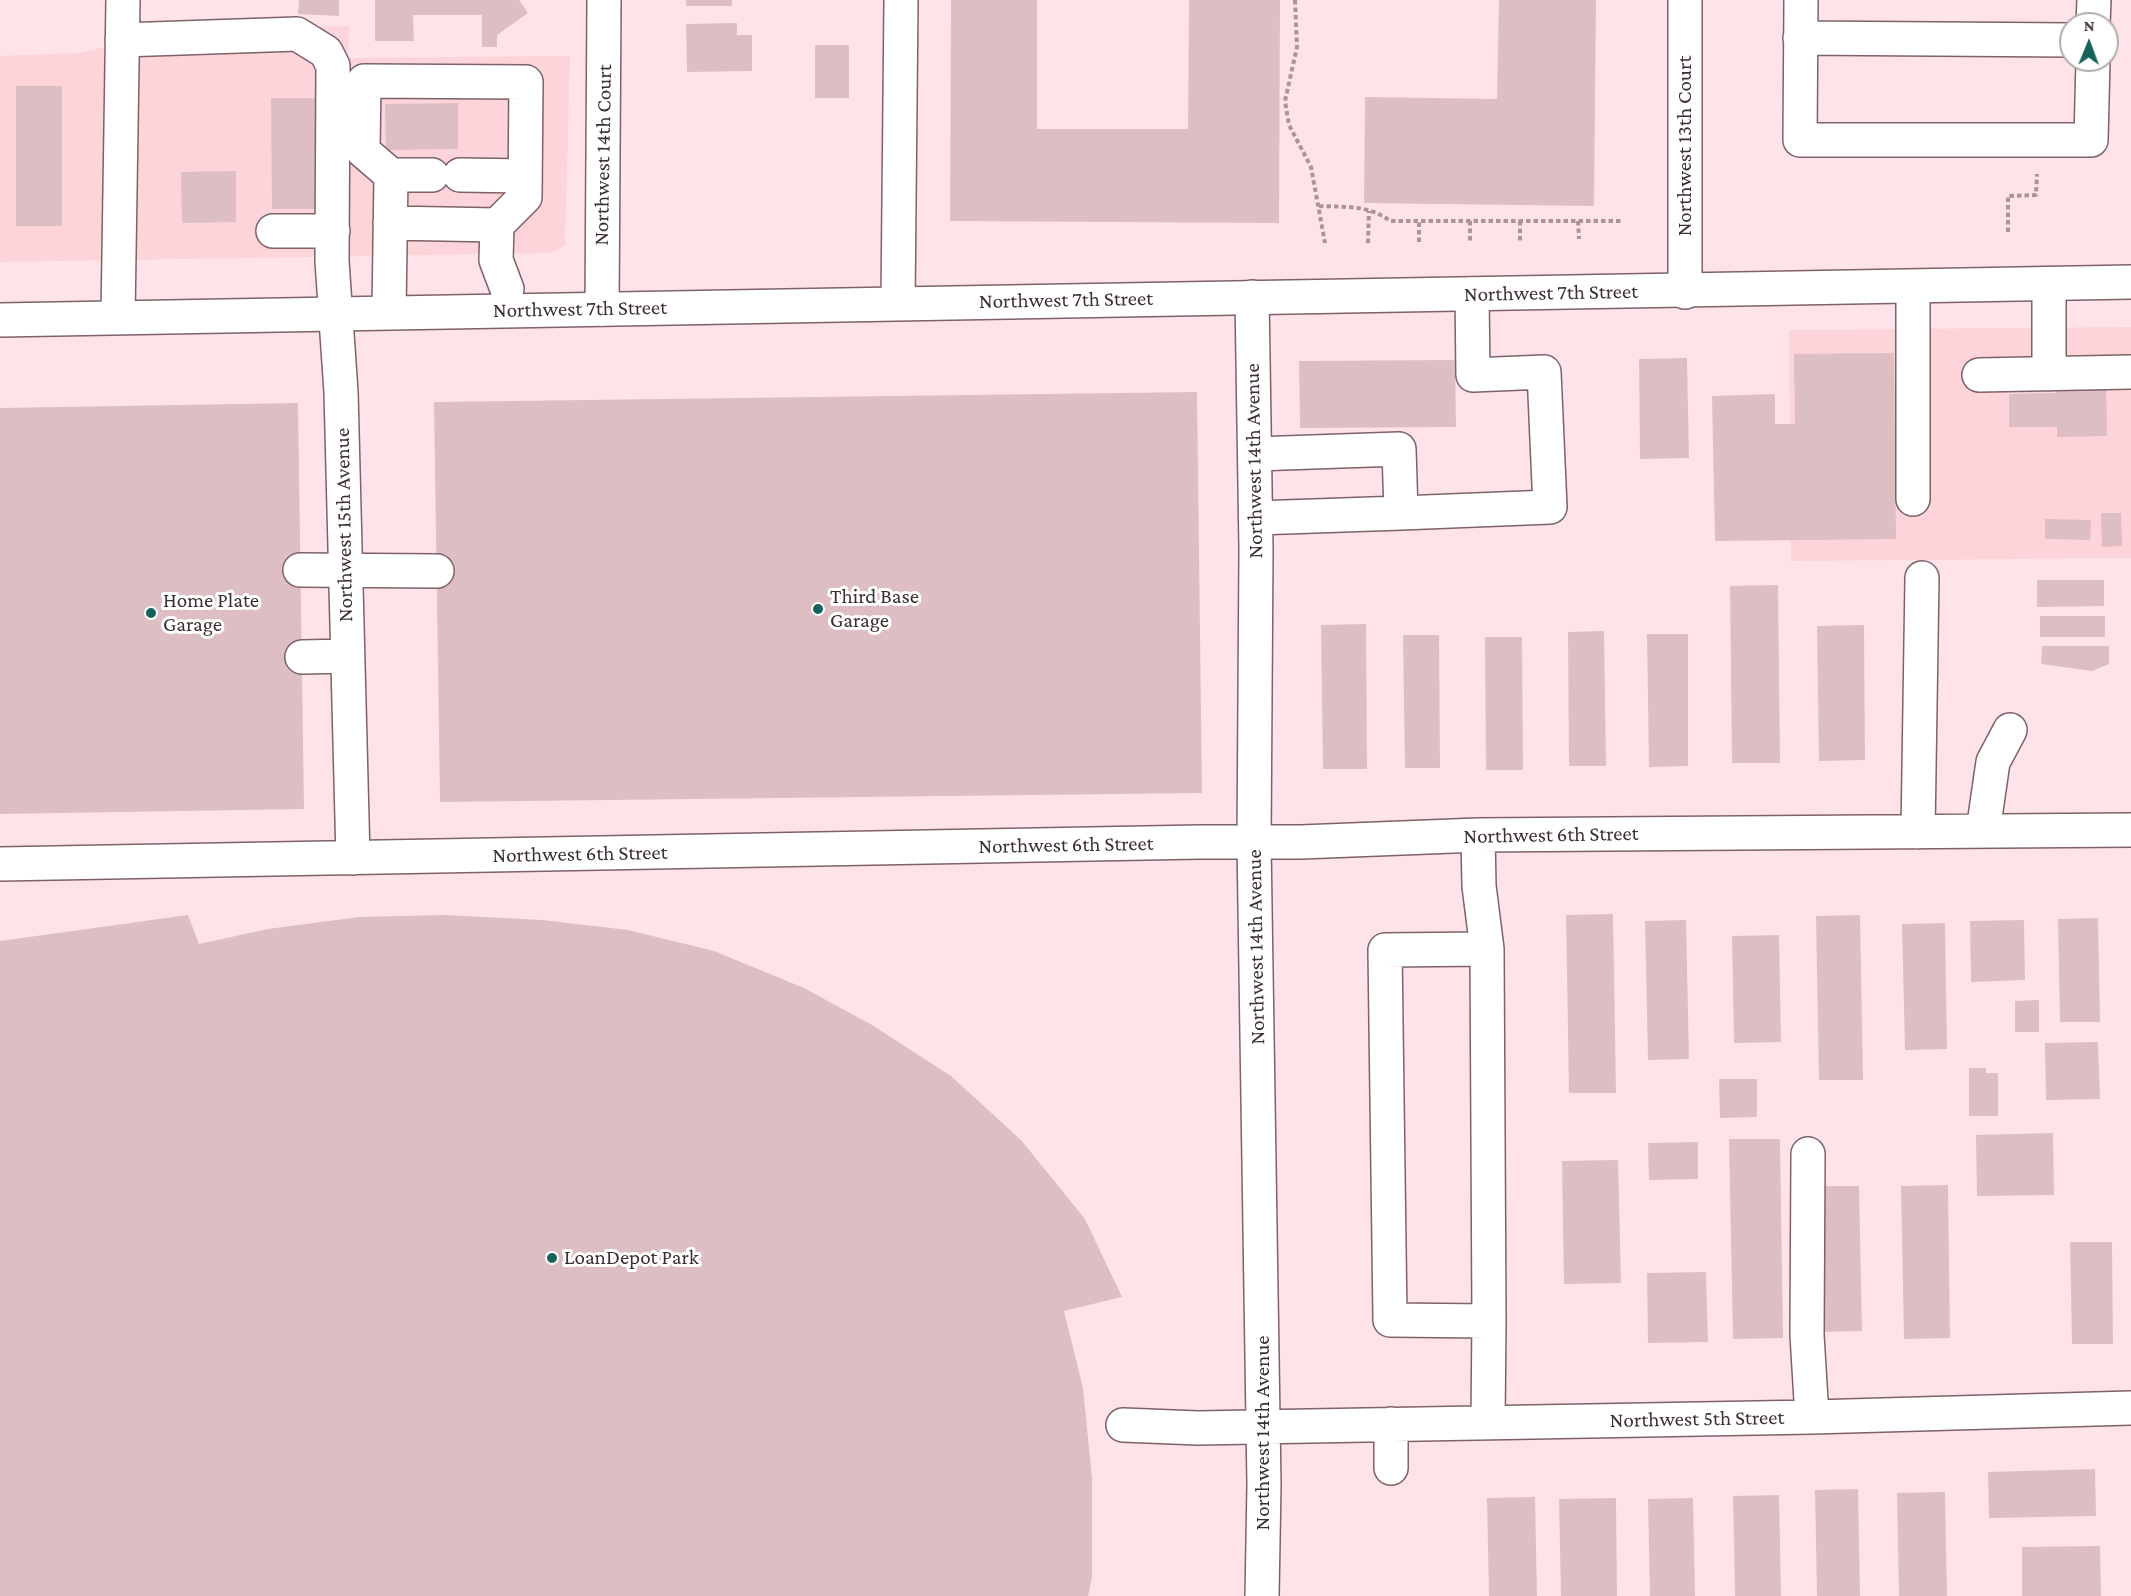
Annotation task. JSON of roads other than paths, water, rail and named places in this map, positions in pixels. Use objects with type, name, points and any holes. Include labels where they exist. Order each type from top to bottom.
[{"type":"street","points":[[118,317],[123,0]]},
{"type":"street","name":"Northwest 14th Court","points":[[602,309],[604,0]]},
{"type":"street","points":[[898,303],[902,0]]},
{"type":"street","name":"Northwest 13th Court","points":[[1685,0],[1685,292]]},
{"type":"street","points":[[1801,0],[1800,140],[2091,140],[2093,72]]},
{"type":"street","name":"Northwest 15th Avenue","points":[[122,40],[297,34],[326,52],[333,66],[332,261],[337,313],[353,858]]},
{"type":"street","points":[[1800,38],[2059,40]]},
{"type":"street","points":[[390,223],[496,225],[525,197],[526,82],[364,81],[363,151],[391,175],[525,176]]},
{"type":"street","points":[[389,312],[391,175]]},
{"type":"street","points":[[496,225],[496,260],[507,289]]},
{"type":"street","points":[[273,231],[333,231]]},
{"type":"street","name":"Northwest 7th Street","points":[[0,320],[1252,297],[1685,292],[2131,282]]},
{"type":"street","points":[[2049,284],[2049,374]]},
{"type":"street","points":[[1913,286],[1913,499]]},
{"type":"street","points":[[1256,518],[1550,507],[1544,372],[1473,375],[1472,294]]},
{"type":"street","name":"Northwest 14th Avenue","points":[[1252,297],[1256,518],[1254,842],[1263,1426],[1262,1596]]},
{"type":"street","points":[[1979,375],[2131,372]]},
{"type":"street","points":[[1255,454],[1399,449],[1401,513]]},
{"type":"street","points":[[300,570],[436,571]]},
{"type":"street","points":[[1918,831],[1922,578]]},
{"type":"street","points":[[302,657],[347,656]]},
{"type":"street","points":[[1983,831],[1993,762],[2010,730]]},
{"type":"street","name":"Northwest 6th Street","points":[[0,864],[1254,842],[1479,835],[2131,830]]},
{"type":"street","points":[[1479,835],[1479,886],[1487,949],[1488,1422]]},
{"type":"street","points":[[1487,949],[1385,950],[1390,1320],[1489,1321]]},
{"type":"street","points":[[1808,1154],[1807,1335],[1812,1417]]},
{"type":"street","name":"Northwest 5th Street","points":[[1123,1425],[1198,1428],[1812,1417],[2131,1408]]},
{"type":"street","points":[[1391,1424],[1391,1468]]},
{"type":"place","name":"Third Base Garage","points":[[818,609]]},
{"type":"place","name":"Home Plate Garage","points":[[151,613]]},
{"type":"place","name":"LoanDepot Park","points":[[552,1258]]}]
